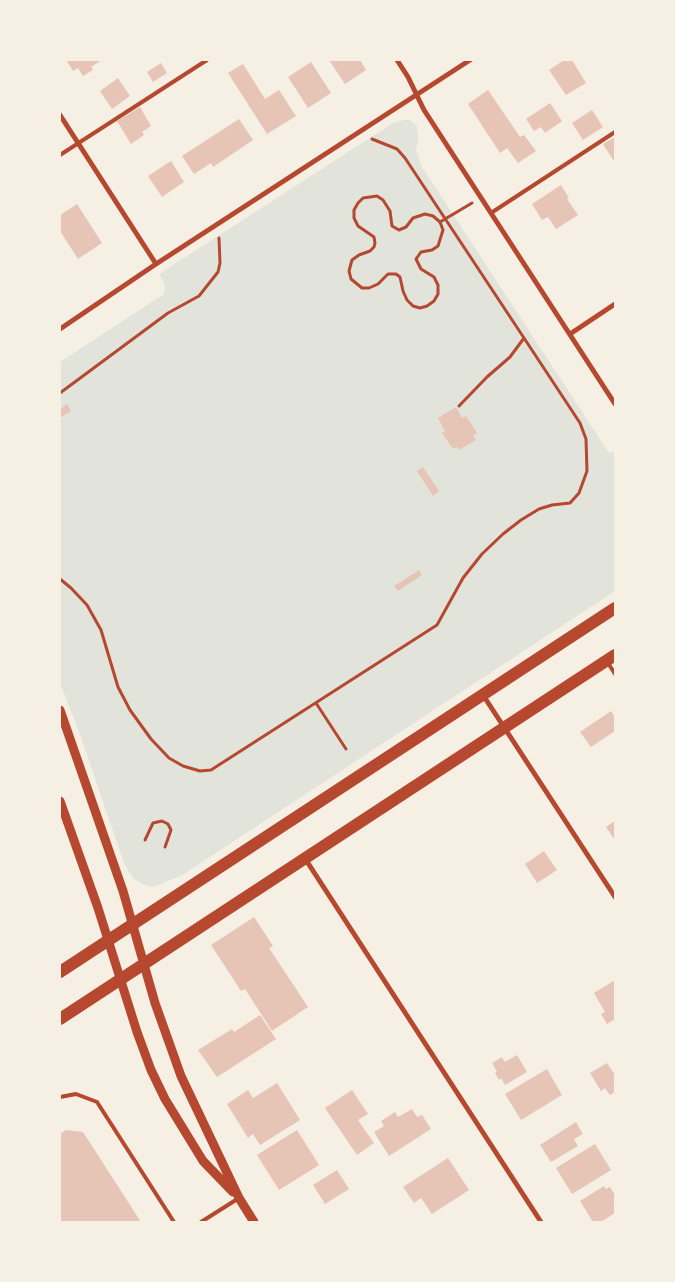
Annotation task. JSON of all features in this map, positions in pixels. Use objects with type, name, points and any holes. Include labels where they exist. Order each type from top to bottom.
[{"type":"main road","points":[[60,972],[615,608]]},
{"type":"main road","points":[[60,1019],[306,860],[611,658]]},
{"type":"street","points":[[397,60],[424,110],[615,404]]},
{"type":"street","points":[[60,329],[156,264],[470,60]]},
{"type":"street","points":[[60,116],[156,264]]},
{"type":"street","points":[[570,334],[615,304]]},
{"type":"street","points":[[483,694],[615,897]]},
{"type":"street","points":[[60,710],[124,891],[132,924],[164,1029],[181,1076],[239,1198],[254,1222]]},
{"type":"street","points":[[60,801],[62,817],[98,908],[107,941],[148,1060],[165,1099],[203,1161],[239,1198]]},
{"type":"street","points":[[306,860],[541,1222]]},
{"type":"lane","points":[[60,155],[207,60]]},
{"type":"lane","points":[[491,213],[615,132]]},
{"type":"lane","points":[[611,658],[615,674]]},
{"type":"lane","points":[[60,1097],[76,1094],[97,1102],[174,1222]]},
{"type":"lane","points":[[201,1222],[239,1198]]},
{"type":"path","points":[[60,579],[86,605],[101,630],[118,687],[130,710],[151,739],[169,758],[183,766],[200,771],[211,770],[437,625],[463,578],[482,554],[502,534],[520,520],[539,509],[570,503],[579,493],[587,471],[586,439],[580,423],[405,158],[396,149],[372,139]]},
{"type":"path","points":[[377,196],[383,200],[390,211],[392,226],[395,229],[403,229],[413,218],[425,214],[433,216],[440,222],[443,230],[438,246],[432,250],[421,252],[416,259],[417,265],[434,276],[438,285],[438,294],[434,301],[427,306],[420,308],[413,306],[407,300],[400,277],[396,274],[388,274],[378,284],[369,288],[362,288],[351,279],[348,271],[352,260],[370,251],[376,243],[374,237],[358,226],[354,218],[354,210],[363,198],[377,196]]},
{"type":"path","points":[[440,222],[481,198]]},
{"type":"path","points":[[60,393],[168,313],[199,296],[218,272],[220,263],[219,238]]},
{"type":"path","points":[[459,406],[487,377],[510,357],[524,338]]},
{"type":"path","points":[[316,703],[346,749]]},
{"type":"path","points":[[145,840],[153,823],[162,821],[168,824],[171,830],[166,847]]},
{"type":"shaded area","points":[[408,119],[417,126],[418,140],[416,151],[422,167],[609,453],[615,452],[615,591],[184,874],[154,887],[142,884],[133,878],[124,863],[77,726],[60,684],[60,362],[164,294],[165,285],[159,274],[393,123]]},
{"type":"building","points":[[66,60],[102,60],[91,67],[93,70],[83,76],[78,68],[73,71]]},
{"type":"building","points":[[329,60],[360,60],[366,70],[345,84]]},
{"type":"building","points":[[564,60],[572,60],[586,83],[566,95],[549,70]]},
{"type":"building","points":[[311,62],[331,93],[308,108],[288,77]]},
{"type":"building","points":[[161,63],[167,73],[153,82],[147,72]]},
{"type":"building","points":[[243,64],[265,99],[279,90],[296,116],[267,134],[228,73]]},
{"type":"building","points":[[118,78],[130,96],[112,109],[100,91]]},
{"type":"building","points":[[488,90],[520,137],[524,135],[536,151],[518,163],[507,148],[500,153],[468,104]]},
{"type":"building","points":[[550,103],[562,121],[545,133],[541,127],[534,131],[526,119]]},
{"type":"building","points":[[140,107],[151,126],[142,132],[144,135],[131,144],[117,121]]},
{"type":"building","points":[[592,110],[603,127],[583,140],[572,123]]},
{"type":"building","points":[[239,119],[253,140],[213,167],[211,163],[194,174],[182,156]]},
{"type":"building","points":[[615,137],[615,163],[603,144]]},
{"type":"building","points":[[171,161],[184,182],[162,197],[148,176]]},
{"type":"building","points":[[561,185],[569,198],[567,199],[578,215],[556,229],[548,217],[542,220],[532,204]]},
{"type":"building","points":[[77,204],[102,243],[78,259],[60,231],[60,215]]},
{"type":"building","points":[[67,404],[71,411],[60,418],[60,409]]},
{"type":"building","points":[[456,407],[462,418],[466,416],[477,433],[473,436],[476,440],[459,450],[457,447],[453,449],[442,433],[445,431],[438,418]]},
{"type":"building","points":[[423,467],[439,491],[433,496],[417,471]]},
{"type":"building","points":[[419,570],[422,575],[398,591],[394,586]]},
{"type":"building","points":[[611,711],[615,717],[615,731],[591,747],[580,732]]},
{"type":"building","points":[[615,821],[615,840],[606,827]]},
{"type":"building","points":[[544,851],[557,870],[537,883],[525,864]]},
{"type":"building","points":[[254,917],[273,946],[269,948],[308,1007],[272,1031],[245,989],[241,991],[211,945]]},
{"type":"building","points":[[615,980],[615,1019],[607,1024],[601,1014],[605,1012],[594,993]]},
{"type":"building","points":[[260,1015],[276,1039],[217,1077],[198,1050],[232,1029],[234,1032]]},
{"type":"building","points":[[517,1055],[527,1072],[505,1085],[501,1078],[499,1080],[492,1063],[502,1057],[505,1062]]},
{"type":"building","points":[[607,1063],[615,1075],[615,1092],[610,1095],[605,1088],[601,1091],[590,1073]]},
{"type":"building","points":[[547,1069],[562,1095],[521,1120],[505,1094]]},
{"type":"building","points":[[277,1083],[300,1120],[260,1145],[253,1134],[248,1138],[227,1104],[248,1090],[253,1098]]},
{"type":"building","points":[[352,1090],[368,1114],[358,1120],[374,1143],[357,1155],[325,1108]]},
{"type":"building","points":[[412,1109],[417,1117],[422,1115],[431,1129],[389,1156],[374,1132],[384,1126],[381,1121],[395,1112],[398,1117]]},
{"type":"building","points":[[576,1122],[583,1134],[574,1139],[578,1146],[551,1162],[540,1145]]},
{"type":"building","points":[[66,1130],[83,1132],[141,1222],[60,1222],[60,1134]]},
{"type":"building","points":[[297,1130],[319,1165],[279,1190],[257,1155]]},
{"type":"building","points":[[595,1144],[611,1170],[572,1194],[556,1168]]},
{"type":"building","points":[[448,1158],[469,1190],[432,1214],[421,1198],[414,1203],[403,1187]]},
{"type":"building","points":[[337,1170],[349,1189],[325,1204],[313,1185]]},
{"type":"building","points":[[604,1186],[606,1189],[610,1187],[615,1195],[615,1213],[601,1222],[593,1222],[580,1201]]}]
